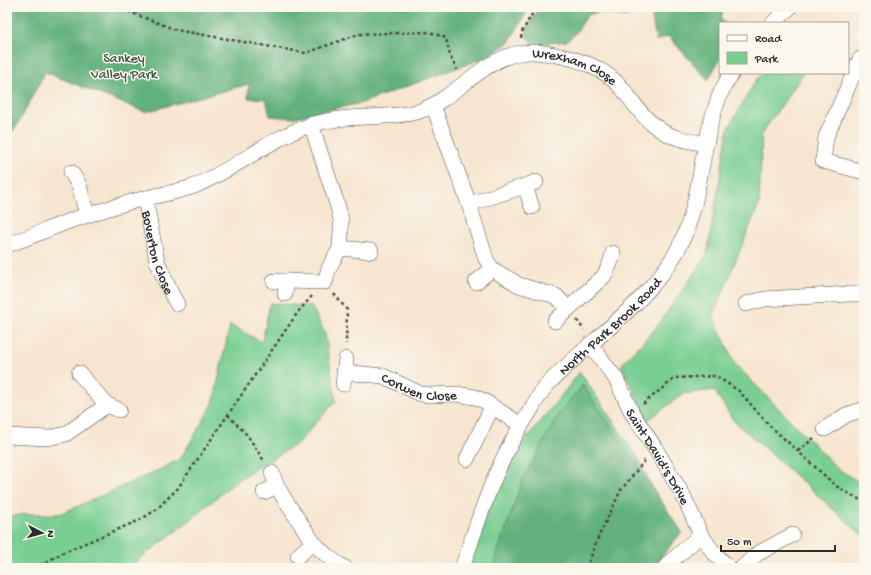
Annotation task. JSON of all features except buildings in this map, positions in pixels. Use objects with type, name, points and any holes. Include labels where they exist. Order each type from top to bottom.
[{"type":"street","points":[[774,22],[790,7]]},
{"type":"street","name":"Wrexham Close","points":[[145,198],[190,187],[311,124],[355,118],[401,115],[418,111],[433,105],[489,66],[520,53],[540,52],[551,54],[569,58],[600,69],[614,79],[638,110],[658,129],[677,138],[706,144]]},
{"type":"street","points":[[860,59],[826,137],[823,161],[864,172]]},
{"type":"street","name":"North Park Brook Road","points":[[462,568],[495,473],[520,425],[546,387],[650,288],[677,251],[693,213],[711,121],[717,102],[731,74]]},
{"type":"street","points":[[433,105],[469,204],[486,259],[492,270],[520,285],[556,296],[568,308]]},
{"type":"street","points":[[282,286],[323,282],[340,248],[342,231],[338,207],[311,124]]},
{"type":"street","points":[[71,172],[78,185],[87,215]]},
{"type":"street","points":[[469,204],[530,184],[532,207]]},
{"type":"street","points":[[7,245],[87,215],[145,198]]},
{"type":"street","name":"Boverton Close","points":[[145,198],[157,261],[170,291],[179,306]]},
{"type":"street","points":[[340,248],[372,251]]},
{"type":"street","points":[[555,321],[604,276],[610,264],[613,253]]},
{"type":"street","points":[[476,282],[492,270]]},
{"type":"street","points":[[746,304],[765,299],[864,294]]},
{"type":"street","name":"Saint David's Drive","points":[[591,343],[616,379],[632,413],[683,495],[701,535],[729,568]]},
{"type":"street","name":"Corwen Close","points":[[344,372],[383,376],[421,394],[456,394],[475,398],[520,425]]},
{"type":"street","points":[[7,436],[48,438],[66,434],[113,408],[80,373]]},
{"type":"street","points":[[462,460],[492,407]]},
{"type":"street","points":[[824,429],[846,415],[864,409]]},
{"type":"street","points":[[271,484],[285,500],[313,542],[329,558],[345,568]]},
{"type":"street","points":[[665,568],[701,535]]},
{"type":"street","points":[[742,568],[757,554],[792,535]]},
{"type":"street","points":[[298,556],[313,542]]},
{"type":"path","points":[[117,7],[176,30],[306,53],[359,34],[430,32],[446,38],[454,66],[465,83]]},
{"type":"path","points":[[520,53],[522,32],[536,7]]},
{"type":"path","points":[[36,568],[64,552],[140,520],[157,509],[178,488],[298,312],[323,282],[347,310],[344,372]]},
{"type":"path","points":[[568,308],[591,343]]},
{"type":"path","points":[[632,413],[674,378],[716,376],[739,391],[768,424],[836,486],[864,502]]},
{"type":"path","points":[[228,415],[248,436],[271,484]]},
{"type":"path","points":[[798,451],[824,429]]},
{"type":"path","points":[[587,568],[597,540],[622,490],[655,448]]},
{"type":"green space","name":"Sankey Valley Park","points":[[7,7],[530,7],[509,42],[487,57],[362,103],[291,118],[270,116],[266,99],[248,98],[249,84],[145,112],[45,72],[17,126],[7,137]]},
{"type":"green space","points":[[539,7],[642,7],[627,17],[599,12],[588,15],[574,35],[567,41],[540,44],[532,42],[527,38],[527,29]]},
{"type":"green space","points":[[643,7],[743,7],[742,9],[723,9],[721,20],[724,22],[719,22],[719,61],[708,80],[668,36],[656,41],[651,11]]},
{"type":"green space","points":[[762,74],[803,74],[762,133],[759,204],[713,316],[735,364],[838,469],[864,485],[864,535],[733,420],[714,390],[683,394],[648,420],[621,365],[655,329],[707,255],[728,129],[756,80]]},
{"type":"green space","points":[[270,303],[312,307],[325,334],[336,401],[298,443],[239,479],[179,529],[127,568],[7,568],[7,517],[24,514],[60,514],[159,470],[181,458],[213,404],[230,325],[262,342]]},
{"type":"green space","points":[[580,372],[639,460],[677,537],[653,568],[462,568],[469,548],[518,449]]},
{"type":"green space","points":[[583,385],[682,532],[651,568],[492,568],[523,479],[559,413]]}]
